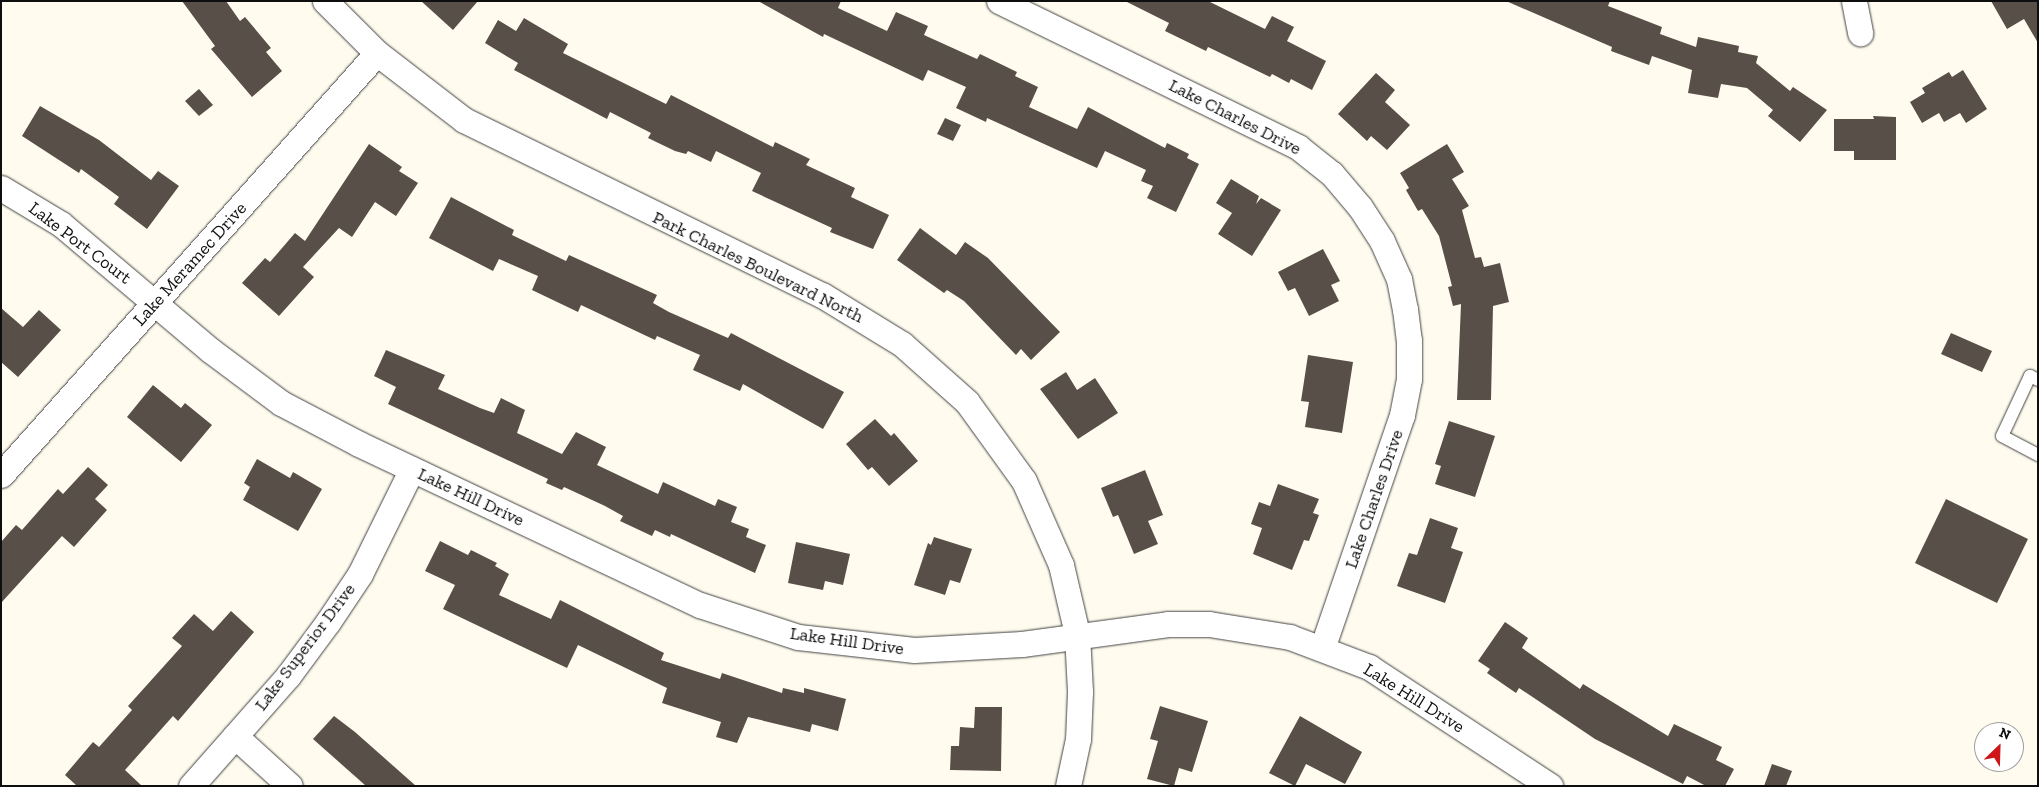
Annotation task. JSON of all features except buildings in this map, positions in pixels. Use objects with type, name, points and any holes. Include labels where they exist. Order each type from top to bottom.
[{"type":"street","name":"Park Charles Boulevard North","points":[[325,1],[377,53],[464,120],[516,148],[822,295],[909,350],[968,402],[1024,481],[1061,565],[1077,634],[1078,739],[1068,786]]},
{"type":"street","name":"Lake Charles Drive","points":[[999,1],[1298,147],[1332,174],[1360,206],[1382,241],[1398,279],[1405,309],[1409,340],[1409,379],[1400,423],[1322,648]]},
{"type":"street","points":[[1854,1],[1860,33]]},
{"type":"street","name":"Lake Meramec Drive","points":[[1,475],[377,53]]},
{"type":"street","name":"Lake Port Court","points":[[1,188],[60,224],[157,302]]},
{"type":"street","name":"Lake Hill Drive","points":[[157,302],[210,350],[281,403],[412,469],[700,605],[798,637],[914,650],[971,649],[1077,634],[1168,624],[1209,624],[1290,637],[1369,667],[1550,786]]},
{"type":"street","name":"Lake Superior Drive","points":[[191,786],[288,676],[328,622],[360,574],[412,469]]},
{"type":"street","points":[[236,736],[290,786]]},
{"type":"lane","points":[[2038,380],[2030,376],[2002,436],[2038,455]]}]
